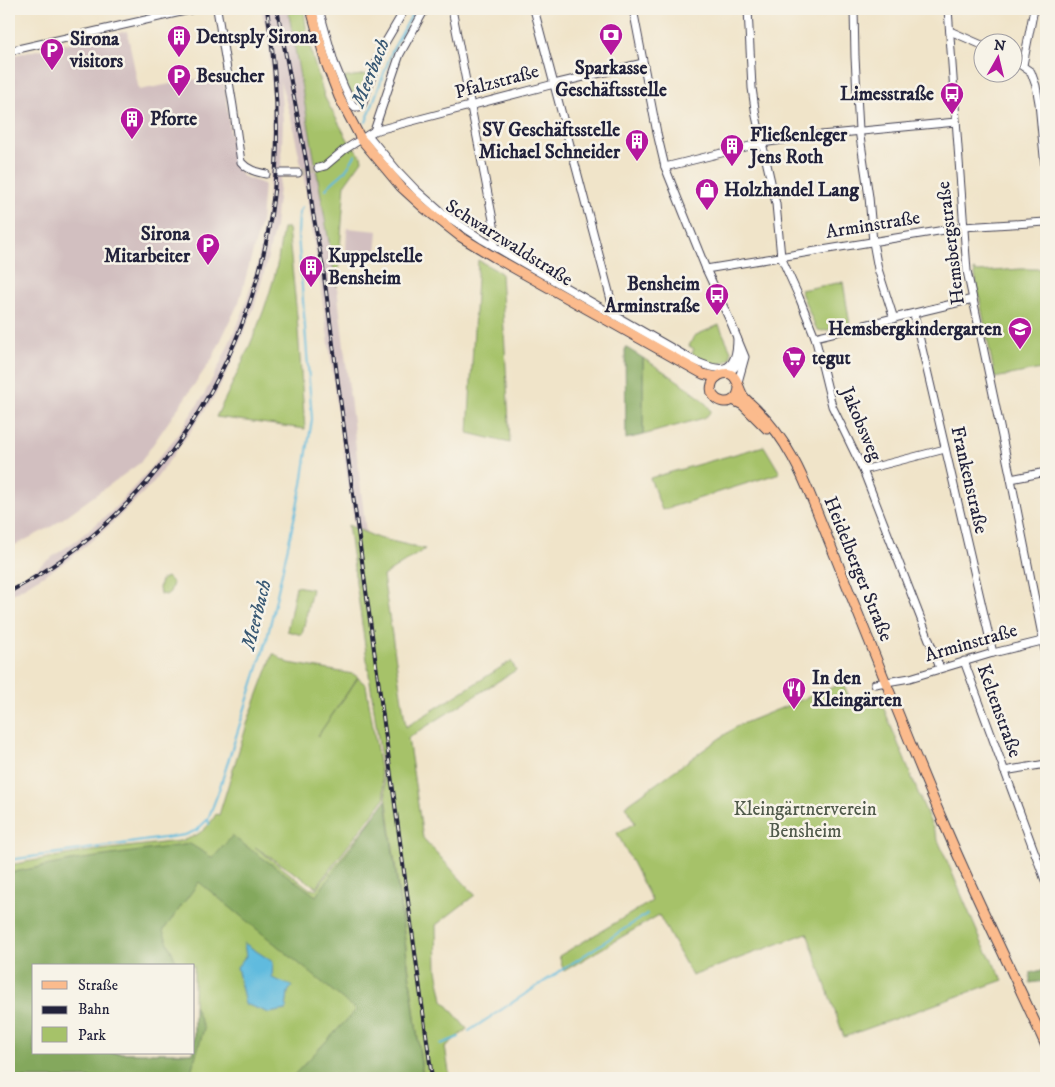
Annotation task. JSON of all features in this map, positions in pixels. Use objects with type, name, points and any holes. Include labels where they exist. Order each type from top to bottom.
[{"type":"main road","name":"Schwarzwaldstraße","points":[[311,9],[326,64],[339,97],[368,135],[401,187],[429,213],[461,237],[494,258],[703,374],[718,378]]},
{"type":"main road","name":"Heidelberger Straße","points":[[792,458],[762,423],[743,405],[733,400],[726,402],[717,400],[712,393],[718,378],[734,377],[742,396],[766,419],[785,443],[812,500],[947,833],[1046,1046]]},
{"type":"main road","points":[[733,400],[737,396],[738,385]]},
{"type":"street","points":[[9,51],[194,9]]},
{"type":"street","points":[[217,9],[241,162],[245,167],[254,172],[266,174]]},
{"type":"street","points":[[319,9],[334,62],[344,88],[355,107],[359,107],[362,104],[378,58],[405,9]]},
{"type":"street","points":[[368,135],[400,54],[425,9]]},
{"type":"street","points":[[452,9],[494,225],[494,246]]},
{"type":"street","points":[[534,9],[614,314]]},
{"type":"street","points":[[632,9],[657,133],[666,167],[706,269],[745,358],[738,385]]},
{"type":"street","name":"Jakobsweg","points":[[748,9],[752,88],[756,116],[776,204],[781,257],[815,337],[832,406],[863,470],[940,668]]},
{"type":"street","points":[[854,9],[859,130],[869,198],[872,242],[878,269],[894,319]]},
{"type":"street","name":"Hemsbergstraße","points":[[948,9],[966,271],[1045,640],[1046,655]]},
{"type":"street","points":[[1034,9],[1023,66],[1031,72],[1036,86],[1046,178]]},
{"type":"street","points":[[950,31],[972,41]]},
{"type":"street","name":"Pfalzstraße","points":[[318,168],[325,166],[344,150],[368,135],[554,84],[643,63]]},
{"type":"street","points":[[666,167],[762,143],[859,130],[956,122]]},
{"type":"street","name":"Schwarzwaldstraße","points":[[368,135],[397,170],[442,213],[494,246],[691,359],[716,369],[727,366],[734,360],[737,338]]},
{"type":"street","points":[[279,173],[298,173]]},
{"type":"street","name":"Arminstraße","points":[[706,269],[963,227],[1046,222]]},
{"type":"street","points":[[815,337],[973,299]]},
{"type":"street","name":"Frankenstraße","points":[[914,314],[992,653]]},
{"type":"street","points":[[718,378],[731,372],[736,367],[740,361],[742,350]]},
{"type":"street","points":[[863,470],[945,449]]},
{"type":"street","points":[[1011,479],[1046,472]]},
{"type":"street","name":"Arminstraße","points":[[875,684],[910,678],[992,653],[1045,640]]},
{"type":"street","name":"Keltenstraße","points":[[964,661],[1046,883]]},
{"type":"street","name":"Keltenstraße","points":[[1004,771],[1046,764]]},
{"type":"shaded area","points":[[261,9],[288,9],[337,287],[366,533],[377,604],[362,585],[306,189],[292,122],[280,81],[283,122],[281,168],[275,226],[254,307],[235,355],[216,394],[152,484],[109,526],[67,561],[9,596],[9,586],[78,539],[111,512],[176,437],[204,395],[243,312],[257,266],[271,169],[272,92],[268,34]]},
{"type":"shaded area","name":"Dentsply Sirona","points":[[127,31],[139,90],[223,74],[234,161],[242,176],[264,184],[261,222],[239,302],[212,359],[140,463],[51,527],[9,548],[9,56]]},
{"type":"shaded area","points":[[347,228],[378,231],[376,255],[346,252]]},
{"type":"green space","points":[[288,9],[304,9],[313,59],[325,98],[348,140],[362,160],[345,184],[337,287]]},
{"type":"green space","points":[[368,74],[358,103],[341,78]]},
{"type":"green space","points":[[283,228],[288,228],[297,316],[305,429],[216,417],[264,311],[276,268]]},
{"type":"green space","points":[[478,260],[501,273],[510,443],[468,433]]},
{"type":"green space","points":[[1046,269],[1046,368],[995,378],[974,270],[978,272]]},
{"type":"green space","points":[[843,282],[850,325],[823,331],[818,330],[800,290]]},
{"type":"green space","points":[[719,325],[731,351],[731,358],[726,362],[716,364],[692,353],[694,349],[689,346],[694,336]]},
{"type":"green space","points":[[625,347],[643,358],[643,435],[626,439]]},
{"type":"green space","points":[[643,358],[692,391],[708,406],[711,412],[704,418],[643,435]]},
{"type":"green space","points":[[764,446],[780,473],[662,510],[650,478]]},
{"type":"green space","points":[[348,525],[378,538],[425,549],[383,576],[406,727],[511,661],[516,670],[408,738],[423,838],[475,895],[436,925],[437,970],[443,1000],[467,1029],[445,1047],[450,1078],[423,1078]]},
{"type":"green space","points":[[167,577],[173,583],[170,592],[166,595],[160,594],[161,580]]},
{"type":"green space","points":[[296,586],[312,589],[302,635],[287,631]]},
{"type":"green space","points":[[273,654],[289,663],[353,674],[358,677],[317,737],[358,678],[366,685],[385,798],[316,887],[255,847],[310,889],[316,889],[378,811],[382,811],[421,1078],[9,1078],[9,865],[83,852],[180,841],[197,835],[206,828],[216,814],[219,815],[249,718]]},
{"type":"green space","name":"Kleingärtnerverein Bensheim","points":[[843,683],[852,704],[878,694],[982,943],[1003,980],[844,1037],[807,933],[692,976],[659,915],[564,971],[559,956],[652,901],[617,833],[635,823],[625,806],[737,726]]},
{"type":"green space","points":[[386,800],[423,1078],[291,1078],[356,1010],[199,882],[163,931],[177,964],[32,964],[32,1054],[195,1054],[195,1007],[204,1029],[189,1078],[9,1078],[9,873],[76,860],[190,844],[213,858],[232,836],[316,896]]},
{"type":"green space","points":[[1046,969],[1046,981],[1030,983],[1030,973]]},
{"type":"water","points":[[244,943],[273,962],[272,978],[292,986],[288,992],[286,1010],[269,1013],[245,1004],[237,967],[246,956]]},
{"type":"waterway","name":"Meerbach","points":[[366,122],[392,51],[415,9]]},
{"type":"waterway","name":"Meerbach","points":[[326,189],[346,170],[355,155]]},
{"type":"waterway","name":"Meerbach","points":[[9,860],[185,835],[197,830],[208,819],[267,639],[302,484],[312,419],[298,235],[299,213],[302,207]]},
{"type":"waterway","name":"Meerbach","points":[[208,819],[209,824]]},
{"type":"waterway","points":[[469,1031],[647,914]]},
{"type":"waterway","points":[[441,1044],[459,1037]]},
{"type":"tunnel","points":[[298,173],[318,168]]},
{"type":"railway","points":[[9,592],[65,557],[115,515],[159,467],[197,414],[228,357],[252,296],[268,232],[276,167],[276,88],[267,9]]},
{"type":"railway","points":[[277,9],[307,165],[323,268],[432,1078]]},
{"type":"place","name":"Sparkasse Geschäftsstelle","points":[[611,56]]},
{"type":"place","name":"Dentsply Sirona","points":[[179,58]]},
{"type":"place","name":"Sirona visitors","points":[[52,71]]},
{"type":"place","name":"Besucher","points":[[179,97]]},
{"type":"place","name":"Limesstraße","points":[[952,115]]},
{"type":"place","name":"Pforte","points":[[132,140]]},
{"type":"place","name":"SV Geschäftsstelle Michael Schneider","points":[[637,162]]},
{"type":"place","name":"Fließenleger Jens Roth","points":[[732,167]]},
{"type":"place","name":"Holzhandel Lang","points":[[707,211]]},
{"type":"place","name":"Sirona Mitarbeiter","points":[[208,266]]},
{"type":"place","name":"Kuppelstelle Bensheim","points":[[311,288]]},
{"type":"place","name":"Bensheim Arminstraße","points":[[717,316]]},
{"type":"place","name":"Hemsbergkindergarten","points":[[1020,350]]},
{"type":"place","name":"tegut","points":[[794,379]]},
{"type":"place","name":"In den Kleingärten","points":[[794,710]]}]
